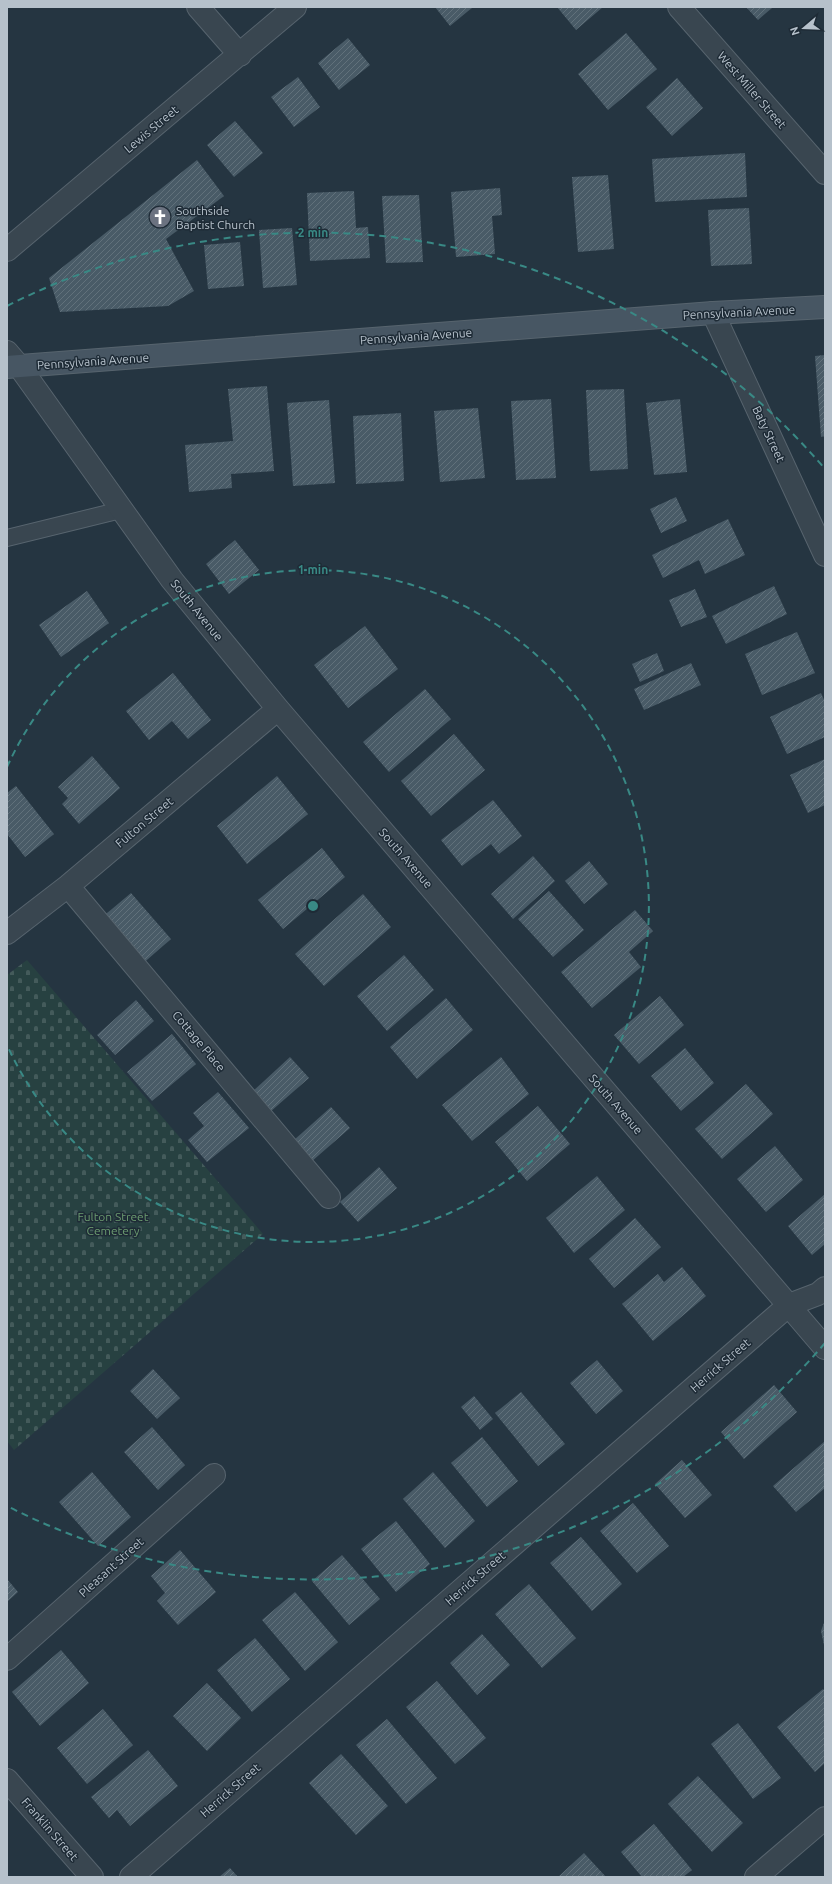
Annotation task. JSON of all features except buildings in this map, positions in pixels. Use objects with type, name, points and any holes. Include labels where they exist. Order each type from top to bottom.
[{"type":"main road","name":"Pennsylvania Avenue","points":[[11,362],[825,306]]},
{"type":"street","points":[[198,7],[240,55]]},
{"type":"street","name":"Lewis Street","points":[[7,250],[240,55],[295,7]]},
{"type":"street","name":"West Miller Street","points":[[679,7],[825,174]]},
{"type":"street","name":"Baty Street","points":[[713,313],[825,555]]},
{"type":"street","name":"South Avenue","points":[[11,362],[172,580],[278,709],[825,1348]]},
{"type":"street","name":"Fulton Street","points":[[7,933],[68,886],[278,709]]},
{"type":"street","name":"Cottage Place","points":[[68,886],[329,1197]]},
{"type":"street","name":"Herrick Street","points":[[131,1877],[789,1305],[818,1294],[825,1288]]},
{"type":"street","name":"Pleasant Street","points":[[7,1659],[214,1475]]},
{"type":"street","name":"Franklin Street","points":[[7,1780],[92,1877]]},
{"type":"street","points":[[756,1877],[825,1818]]},
{"type":"lane","points":[[7,538],[121,510]]},
{"type":"green space","name":"Fulton Street Cemetery","points":[[27,960],[263,1234],[14,1450],[7,1441],[7,975]]},
{"type":"place","name":"Southside Baptist Church","points":[[160,217]]}]
